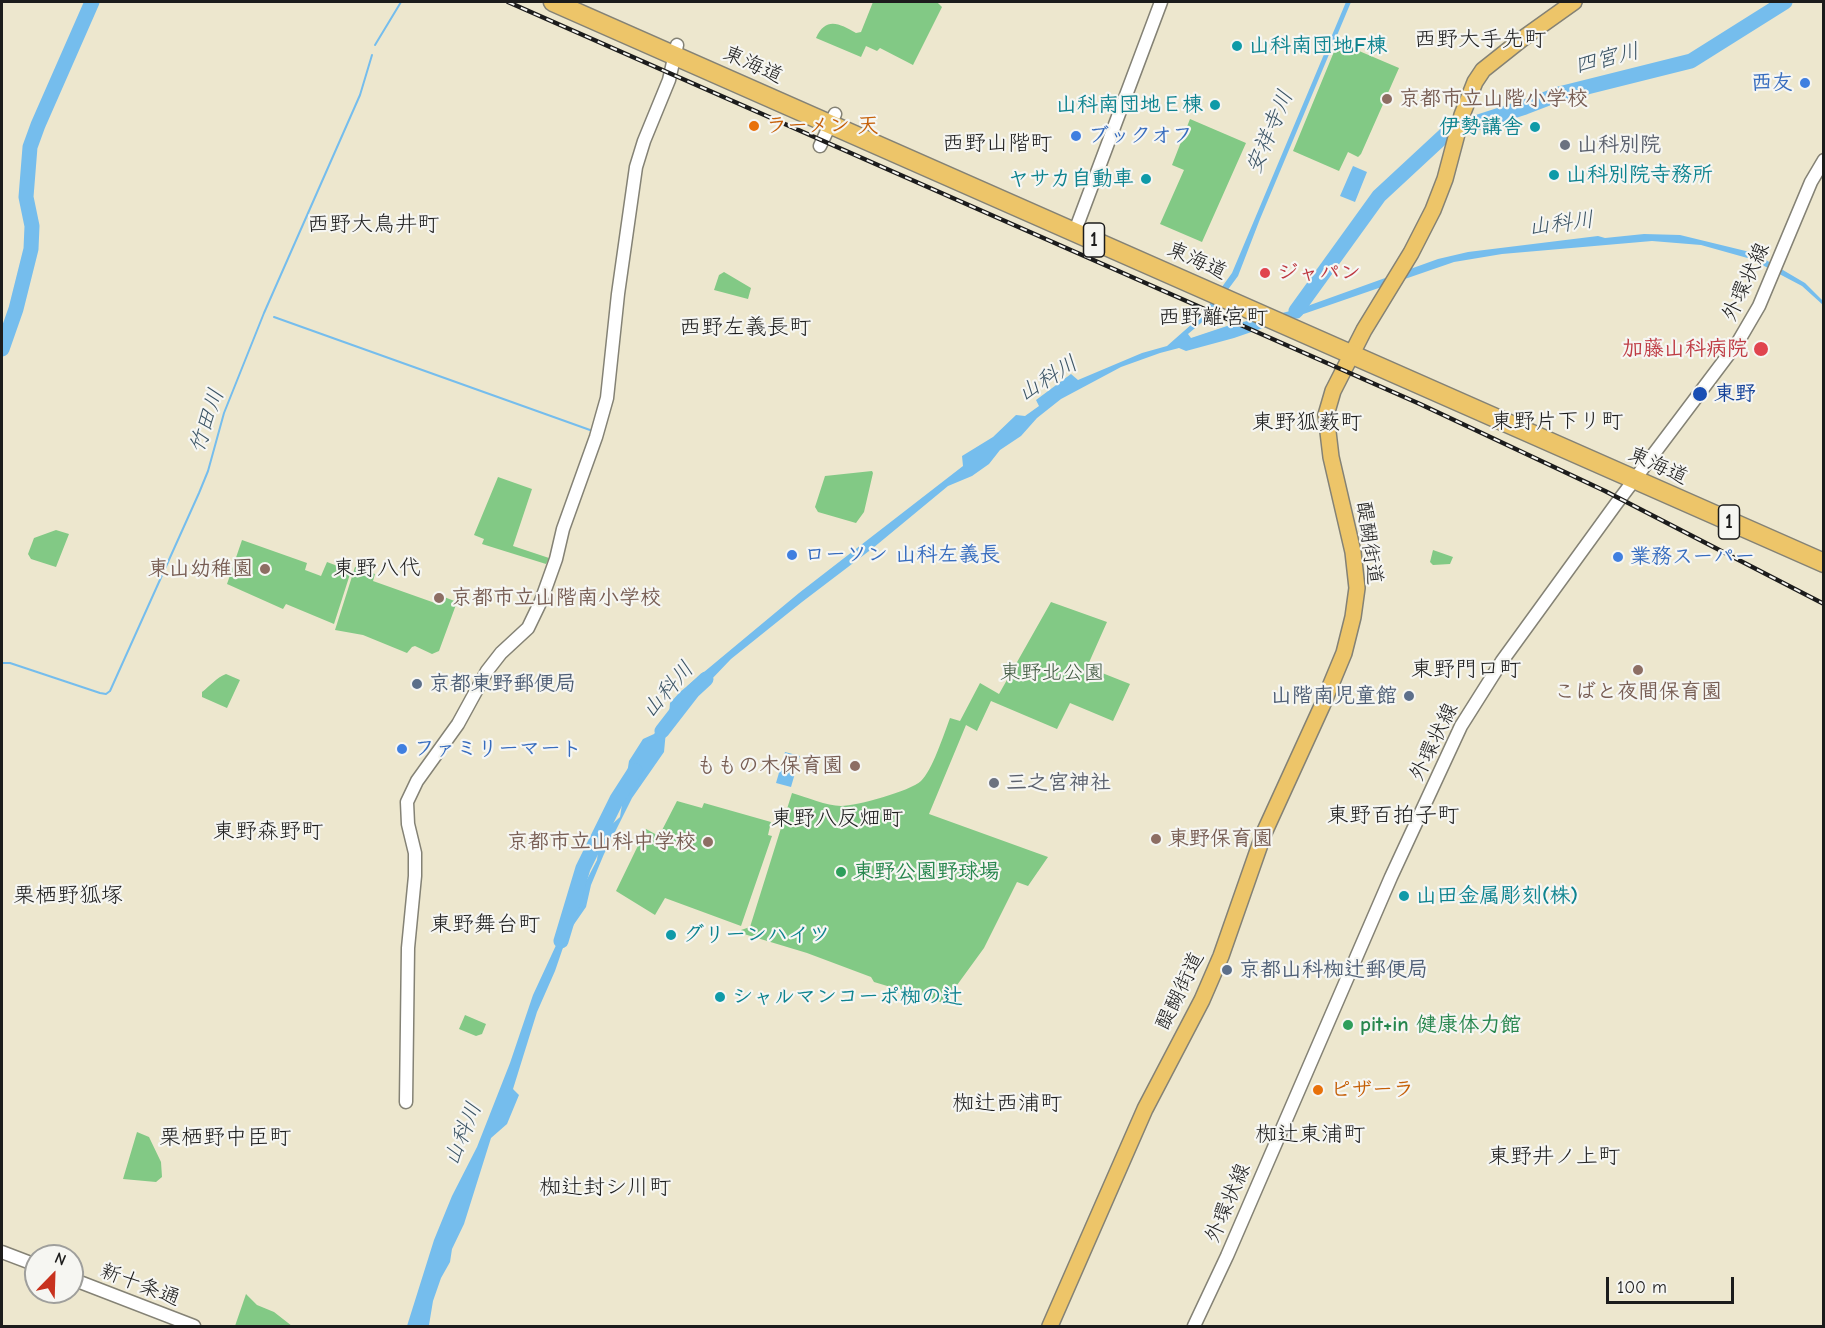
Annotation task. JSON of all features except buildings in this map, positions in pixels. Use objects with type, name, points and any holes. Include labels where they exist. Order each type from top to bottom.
[{"type":"highway","name":"東海道","points":[[553,2],[676,50],[833,119],[1638,476],[1824,563]]},
{"type":"highway","name":"東海道","points":[[579,2],[676,50]]},
{"type":"highway","name":"東海道","points":[[1638,476],[1824,551]]},
{"type":"main road","name":"醍醐街道","points":[[1050,1326],[1144,1109],[1202,1000],[1221,956],[1264,833],[1344,653],[1357,588],[1353,552],[1331,457],[1326,415],[1333,391],[1433,210],[1445,179],[1462,115],[1475,82],[1483,70],[1574,2]]},
{"type":"street","points":[[1076,227],[1161,2]]},
{"type":"street","points":[[406,1102],[408,948],[415,876],[415,853],[408,824],[407,802],[417,781],[458,724],[487,671],[501,653],[528,628],[541,601],[608,398],[618,294],[636,167],[669,80],[676,50]]},
{"type":"street","points":[[820,146],[833,119]]},
{"type":"street","name":"外環状線","points":[[1194,1326],[1227,1256],[1391,877],[1461,726],[1502,661],[1738,342],[1759,306],[1811,182],[1824,160]]},
{"type":"street","points":[[2,1251],[24,1260]]},
{"type":"street","name":"新十条通","points":[[84,1284],[194,1326]]},
{"type":"green space","points":[[873,2],[937,2],[942,7],[913,65],[880,48],[877,51],[866,46],[861,57],[816,38],[820,31],[829,24],[839,25],[856,33],[861,32]]},
{"type":"green space","points":[[1338,42],[1399,68],[1361,154],[1358,157],[1348,152],[1339,171],[1293,151]]},
{"type":"green space","points":[[1190,119],[1246,143],[1202,242],[1160,224],[1184,170],[1172,165]]},
{"type":"green space","points":[[724,272],[751,288],[748,299],[714,290],[719,275]]},
{"type":"green space","points":[[872,471],[864,512],[856,523],[818,512],[815,507],[825,476]]},
{"type":"green space","points":[[498,477],[532,489],[513,546],[549,558],[546,564],[482,544],[484,539],[474,535]]},
{"type":"green space","points":[[56,530],[69,534],[56,567],[31,559],[28,554],[34,538]]},
{"type":"green space","points":[[242,540],[307,563],[305,570],[321,576],[327,562],[351,571],[334,624],[286,604],[283,609],[227,584]]},
{"type":"green space","points":[[1433,550],[1453,557],[1450,564],[1433,565],[1430,562]]},
{"type":"green space","points":[[355,567],[375,574],[373,581],[435,603],[439,595],[457,602],[439,651],[432,654],[415,646],[407,653],[363,635],[335,630]]},
{"type":"green space","name":"東野北公園","points":[[1051,602],[1107,622],[1087,667],[1130,684],[1113,721],[1070,703],[1057,729],[991,701],[977,731],[966,725],[929,814],[1048,857],[1028,886],[1017,882],[984,948],[944,1003],[874,982],[871,977],[807,953],[744,934],[741,930],[750,927],[792,793],[829,805],[841,806],[870,801],[921,781],[933,761],[950,718],[960,721],[980,683],[999,694]]},
{"type":"green space","points":[[226,674],[240,680],[227,708],[202,697],[202,692]]},
{"type":"green space","points":[[677,801],[702,808],[704,803],[771,822],[768,835],[772,836],[741,926],[665,898],[655,915],[616,891],[646,829],[659,836]]},
{"type":"green space","points":[[465,1015],[486,1024],[482,1034],[476,1036],[459,1029]]},
{"type":"green space","points":[[137,1132],[149,1137],[161,1162],[162,1177],[156,1182],[123,1179]]},
{"type":"green space","points":[[246,1294],[257,1305],[274,1312],[292,1326],[235,1326]]},
{"type":"water","points":[[1346,2],[1351,2],[1238,276],[1207,318],[1188,334],[1191,338],[1230,325],[1299,309],[1438,259],[1468,252],[1598,236],[1605,238],[1644,234],[1680,235],[1754,253],[1805,283],[1823,301],[1823,305],[1802,286],[1751,259],[1701,245],[1652,241],[1502,254],[1454,262],[1234,338],[1186,351],[1179,348],[1160,353],[1121,367],[1061,399],[1037,418],[1021,436],[1000,450],[989,464],[972,476],[948,486],[731,659],[709,682],[681,701],[666,731],[664,752],[632,798],[604,854],[591,885],[586,907],[568,933],[537,1012],[513,1089],[519,1095],[507,1124],[491,1138],[464,1224],[433,1301],[429,1325],[407,1326],[434,1240],[452,1196],[477,1147],[510,1063],[533,995],[597,860],[598,851],[609,827],[620,817],[629,761],[643,739],[654,734],[669,714],[670,703],[680,692],[799,593],[963,466],[962,456],[993,437],[1016,415],[1025,416],[1039,406],[1036,400],[1071,374],[1078,380],[1142,353],[1167,346],[1201,316],[1232,273]]},
{"type":"water","points":[[1353,166],[1367,172],[1355,202],[1340,196]]},
{"type":"water","points":[[785,752],[800,756],[791,787],[776,783]]},
{"type":"waterway","points":[[2,349],[16,309],[31,249],[32,226],[26,197],[30,147],[92,2]]},
{"type":"waterway","points":[[375,45],[401,2]]},
{"type":"waterway","name":"四宮川","points":[[1296,311],[1379,196],[1448,132],[1559,94],[1691,61],[1785,2]]},
{"type":"waterway","name":"竹田川","points":[[2,663],[10,663],[100,693],[106,694],[110,691],[199,493],[208,471],[224,413],[264,313],[360,95],[372,55]]},
{"type":"waterway","points":[[274,317],[590,430]]},
{"type":"waterway","name":"山科川","points":[[662,731],[693,691],[706,679]]},
{"type":"waterway","name":"山科川","points":[[561,941],[583,868],[617,799],[635,771]]},
{"type":"railway","points":[[508,2],[1420,404],[1605,491],[1824,604]]},
{"type":"place","name":"山科南団地F棟","points":[[1237,46]]},
{"type":"place","name":"西友","points":[[1805,83]]},
{"type":"place","name":"京都市立山階小学校","points":[[1387,99]]},
{"type":"place","name":"山科南団地Ｅ棟","points":[[1215,105]]},
{"type":"place","name":"ラーメン 天","points":[[754,126]]},
{"type":"place","name":"伊勢講舎","points":[[1535,127]]},
{"type":"place","name":"ブックオフ","points":[[1076,136]]},
{"type":"place","name":"山科別院","points":[[1565,145]]},
{"type":"place","name":"山科別院寺務所","points":[[1554,175]]},
{"type":"place","name":"ヤサカ自動車","points":[[1146,179]]},
{"type":"place","name":"ジャパン","points":[[1265,273]]},
{"type":"place","name":"加藤山科病院","points":[[1761,349]]},
{"type":"place","name":"東野","points":[[1700,394]]},
{"type":"place","name":"ローソン 山科左義長","points":[[792,555]]},
{"type":"place","name":"業務スーパー","points":[[1618,557]]},
{"type":"place","name":"東山幼稚園","points":[[265,569]]},
{"type":"place","name":"京都市立山階南小学校","points":[[439,598]]},
{"type":"place","name":"こばと夜間保育園","points":[[1638,670]]},
{"type":"place","name":"京都東野郵便局","points":[[417,684]]},
{"type":"place","name":"山階南児童館","points":[[1409,696]]},
{"type":"place","name":"ファミリーマート","points":[[402,749]]},
{"type":"place","name":"ももの木保育園","points":[[855,766]]},
{"type":"place","name":"三之宮神社","points":[[994,783]]},
{"type":"place","name":"東野保育園","points":[[1156,839]]},
{"type":"place","name":"京都市立山科中学校","points":[[708,842]]},
{"type":"place","name":"東野公園野球場","points":[[841,872]]},
{"type":"place","name":"山田金属彫刻(株)","points":[[1404,896]]},
{"type":"place","name":"グリーンハイツ","points":[[671,935]]},
{"type":"place","name":"京都山科椥辻郵便局","points":[[1227,970]]},
{"type":"place","name":"シャルマンコーポ椥の辻","points":[[720,997]]},
{"type":"place","name":"pit+in 健康体力館","points":[[1348,1025]]},
{"type":"place","name":"ピザーラ","points":[[1318,1090]]},
{"type":"district","name":"西野大手先町","points":[[1480,40]]},
{"type":"district","name":"西野山階町","points":[[997,144]]},
{"type":"district","name":"西野大鳥井町","points":[[373,225]]},
{"type":"district","name":"西野離宮町","points":[[1213,318]]},
{"type":"district","name":"西野左義長町","points":[[745,328]]},
{"type":"district","name":"東野片下リ町","points":[[1557,422]]},
{"type":"district","name":"東野狐薮町","points":[[1307,423]]},
{"type":"district","name":"東野八代","points":[[377,569]]},
{"type":"district","name":"東野門口町","points":[[1466,670]]},
{"type":"district","name":"東野百拍子町","points":[[1393,816]]},
{"type":"district","name":"東野八反畑町","points":[[837,819]]},
{"type":"district","name":"東野森野町","points":[[268,832]]},
{"type":"district","name":"栗栖野狐塚","points":[[68,896]]},
{"type":"district","name":"東野舞台町","points":[[485,925]]},
{"type":"district","name":"椥辻西浦町","points":[[1007,1104]]},
{"type":"district","name":"椥辻東浦町","points":[[1310,1135]]},
{"type":"district","name":"栗栖野中臣町","points":[[225,1138]]},
{"type":"district","name":"東野井ノ上町","points":[[1554,1157]]},
{"type":"district","name":"椥辻封シ川町","points":[[605,1188]]},
{"type":"water label","name":"安祥寺川","points":[[1270,132]]}]
